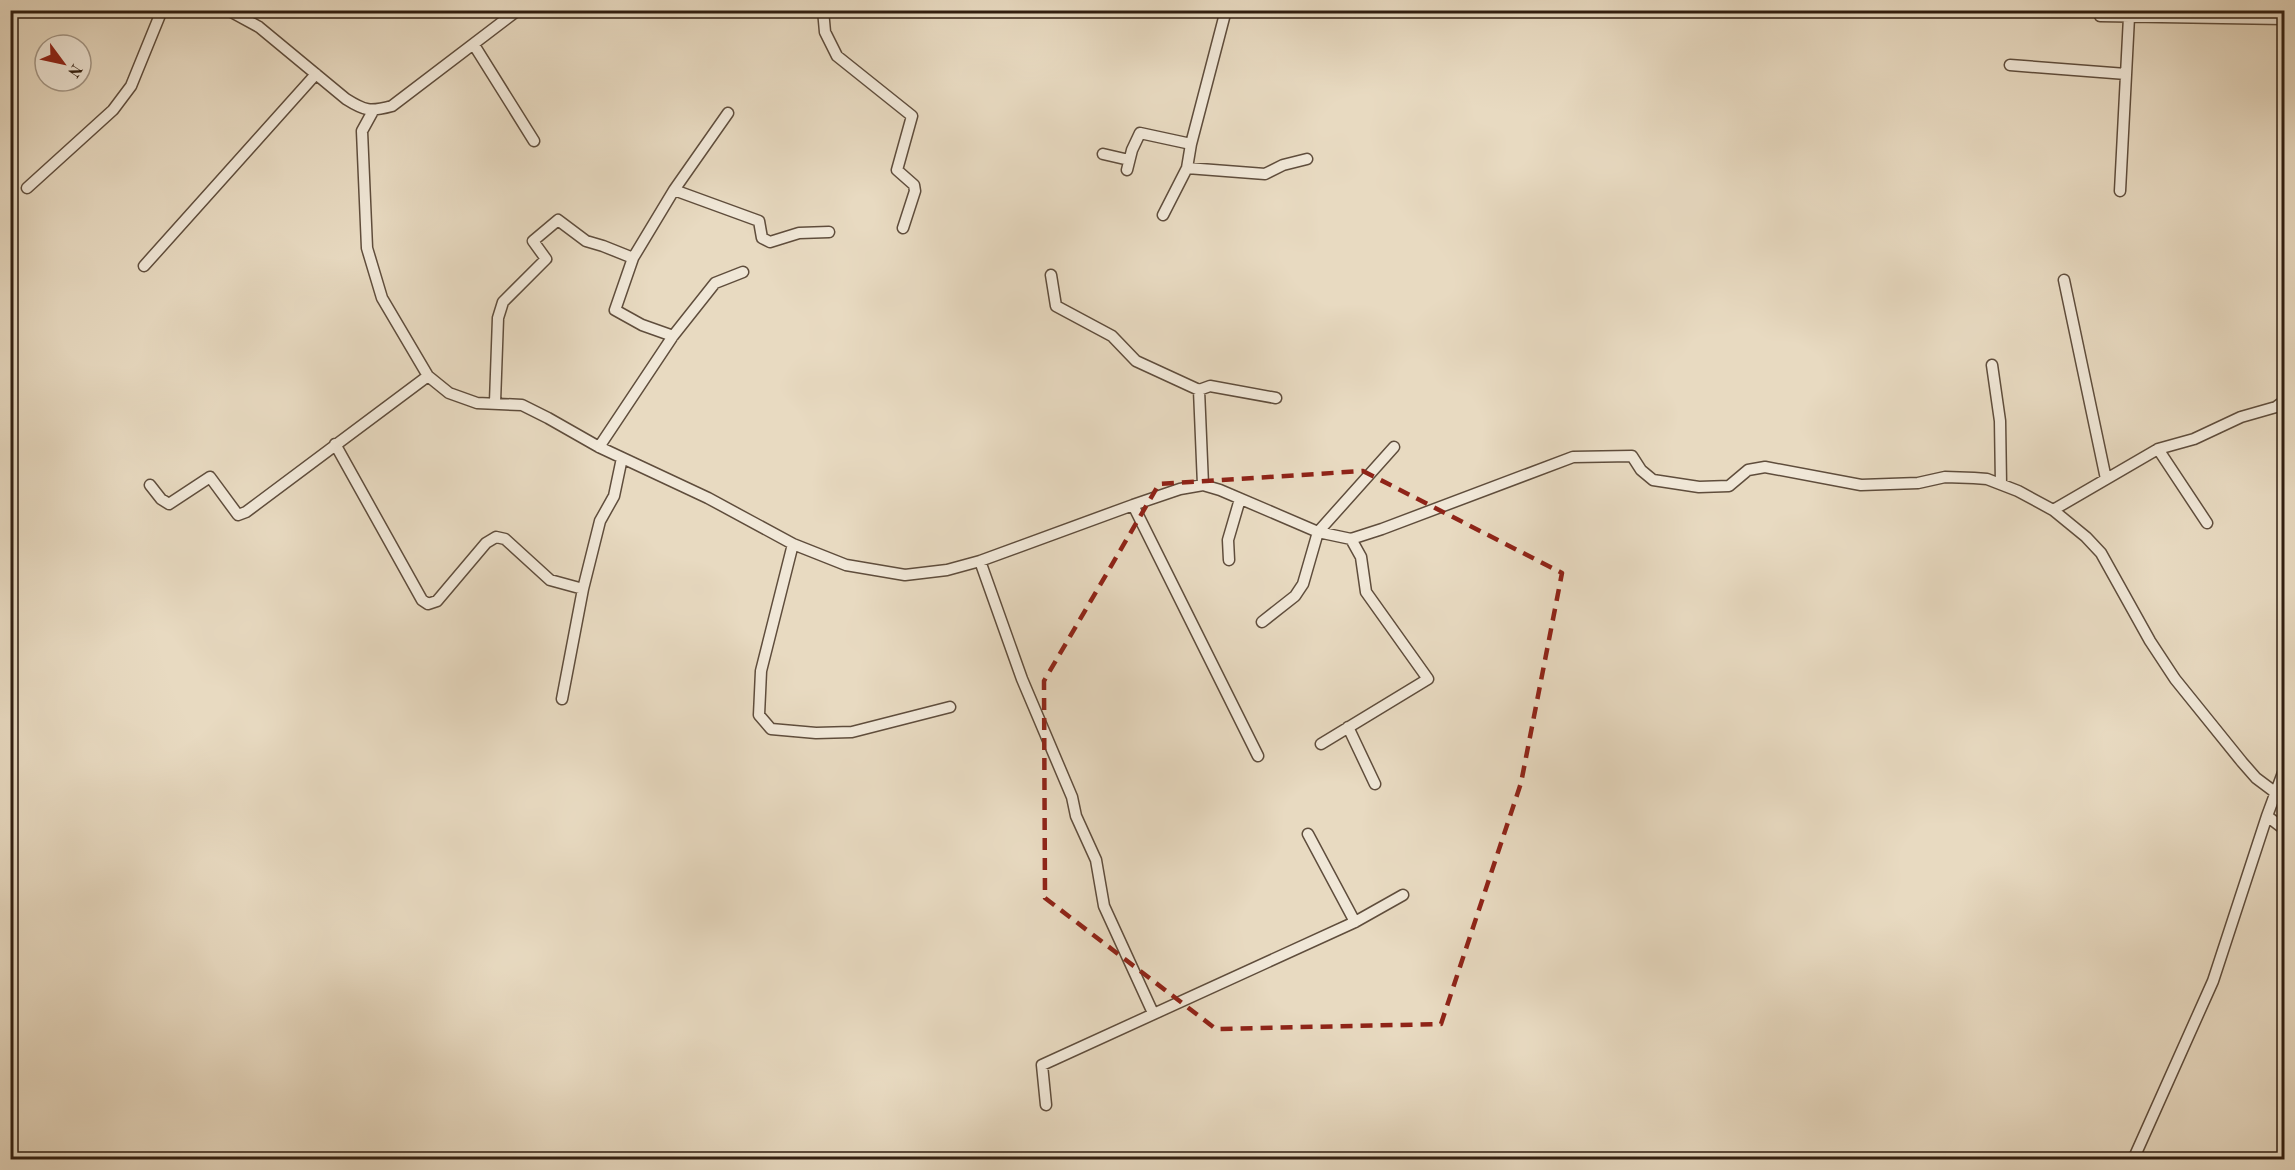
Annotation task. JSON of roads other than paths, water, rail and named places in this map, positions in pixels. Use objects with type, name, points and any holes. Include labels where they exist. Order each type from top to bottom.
[{"type":"street","points":[[27,188],[112,110],[131,86],[162,10]]},
{"type":"street","points":[[228,10],[259,27],[352,103],[360,108],[373,111],[392,106],[518,10]]},
{"type":"street","points":[[823,10],[825,32],[837,56],[912,116],[897,170],[914,185],[915,191],[903,228]]},
{"type":"street","points":[[1162,215],[1187,168],[1191,144],[1226,10]]},
{"type":"street","points":[[2100,16],[2284,18]]},
{"type":"street","points":[[2120,191],[2129,17]]},
{"type":"street","points":[[474,45],[534,141]]},
{"type":"street","points":[[2010,65],[2126,74]]},
{"type":"street","points":[[144,266],[316,74]]},
{"type":"street","points":[[373,111],[362,131],[367,248],[382,298],[428,375],[449,393],[477,403],[522,405],[599,447],[708,498],[794,544],[846,565],[905,575],[947,570],[980,561],[1180,489],[1203,485],[1318,532],[1351,539],[1573,457],[1632,456],[1641,470],[1653,480],[1699,488],[1729,486],[1748,470],[1765,467],[1861,485],[1918,483],[1945,477],[1987,479],[2053,510],[2086,537],[2101,553],[2150,641],[2175,679],[2256,778],[2276,793]]},
{"type":"street","points":[[673,336],[642,325],[615,310],[633,258],[674,190],[728,113]]},
{"type":"street","points":[[1102,154],[1128,165],[1140,133],[1191,144]]},
{"type":"street","points":[[1187,168],[1265,174],[1283,165],[1307,159]]},
{"type":"street","points":[[674,190],[759,221],[762,238],[770,242],[799,233],[829,232]]},
{"type":"street","points":[[495,402],[498,318],[503,302],[546,259],[533,241],[558,220],[586,241],[633,258]]},
{"type":"street","points":[[599,447],[673,336],[715,283],[743,272]]},
{"type":"street","points":[[1051,275],[1056,306],[1112,336],[1136,361],[1199,390],[1210,386],[1276,398]]},
{"type":"street","points":[[2064,280],[2106,479]]},
{"type":"street","points":[[1992,365],[2000,421],[2001,484]]},
{"type":"street","points":[[150,485],[161,499],[169,504],[210,477],[238,515],[246,512],[428,375]]},
{"type":"street","points":[[1199,390],[1203,485]]},
{"type":"street","points":[[2053,510],[2158,449],[2194,439],[2241,417],[2277,407],[2284,400]]},
{"type":"street","points":[[335,444],[422,600],[428,604],[437,601],[486,543],[496,537],[505,539],[550,580],[583,589]]},
{"type":"street","points":[[1262,622],[1295,596],[1303,584],[1318,532],[1394,447]]},
{"type":"street","points":[[2158,449],[2207,523]]},
{"type":"street","points":[[562,699],[583,589],[600,521],[614,496],[622,458]]},
{"type":"street","points":[[1229,560],[1228,540],[1240,499]]},
{"type":"street","points":[[1133,505],[1258,756]]},
{"type":"street","points":[[1321,744],[1428,679],[1366,592],[1361,557],[1351,539]]},
{"type":"street","points":[[794,544],[761,671],[759,714],[771,729],[816,733],[852,732],[950,707]]},
{"type":"street","points":[[980,561],[1022,679],[1072,797],[1076,816],[1096,860],[1104,906],[1153,1013]]},
{"type":"street","points":[[1348,728],[1375,784]]},
{"type":"street","points":[[2133,1160],[2213,981],[2284,770]]},
{"type":"street","points":[[2267,816],[2284,829]]},
{"type":"street","points":[[1308,834],[1355,922]]},
{"type":"street","points":[[1046,1106],[1042,1065],[1355,922],[1403,895]]}]
